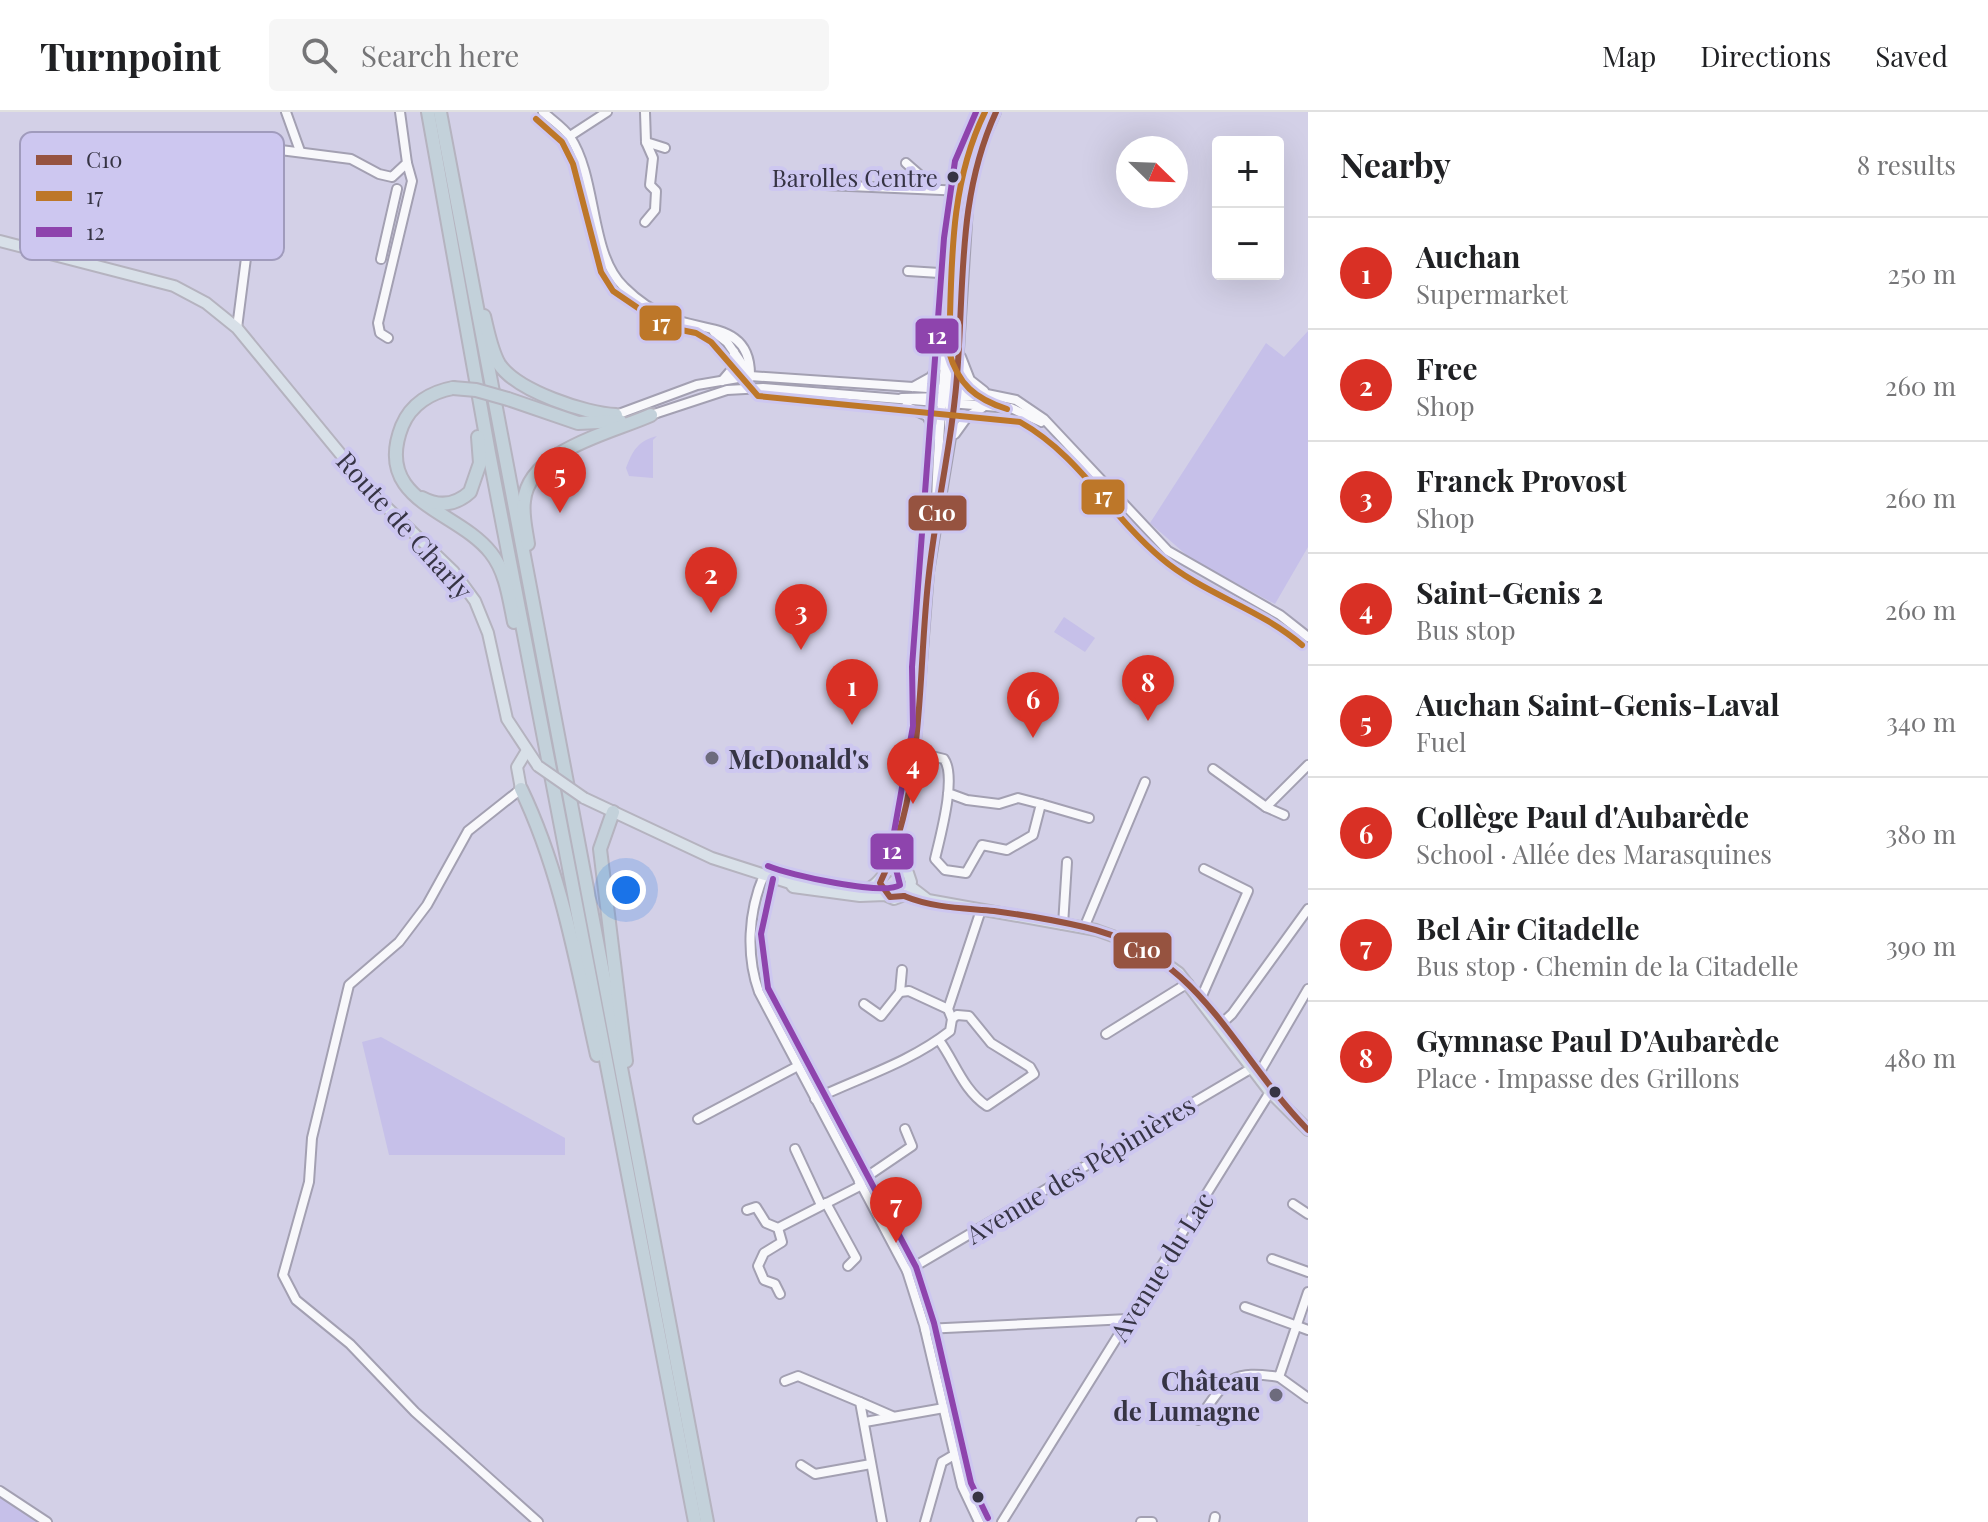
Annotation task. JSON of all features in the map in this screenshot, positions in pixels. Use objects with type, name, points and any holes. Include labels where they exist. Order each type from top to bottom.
[{"type":"highway","points":[[428,112],[474,368],[695,1522]]},
{"type":"highway","points":[[440,112],[707,1522]]},
{"type":"highway","points":[[466,261],[474,272],[492,348],[507,372],[578,409],[613,419]]},
{"type":"highway","points":[[410,489],[424,500],[442,504],[457,501],[476,485],[480,450],[468,375],[474,368]]},
{"type":"highway","points":[[531,668],[523,660],[505,581],[493,556],[475,536],[423,505],[410,489],[396,455],[401,429],[421,401],[453,388],[476,390],[508,399],[560,419],[651,415]]},
{"type":"highway","points":[[534,615],[537,602],[523,511],[533,476],[554,456],[651,415]]},
{"type":"highway","points":[[521,789],[538,830],[569,934],[606,1099],[615,1106]]},
{"type":"highway","points":[[613,812],[600,849],[628,1073],[623,1085]]},
{"type":"main road","name":"Route de Charly","points":[[0,241],[20,246]]},
{"type":"main road","name":"Route de Charly","points":[[73,260],[174,286],[206,303],[237,328],[375,496],[453,571],[475,601],[488,633],[507,719],[536,764],[584,798],[712,858],[790,883],[793,887],[860,896],[885,895]]},
{"type":"main road","points":[[521,789],[517,767],[526,752]]},
{"type":"main road","points":[[521,789],[536,764]]},
{"type":"main road","points":[[904,869],[910,877],[908,892],[894,899],[885,895],[884,874],[904,869]]},
{"type":"main road","name":"Route de Charly","points":[[790,883],[795,880],[860,889],[871,887],[884,874]]},
{"type":"main road","points":[[908,892],[926,906],[981,910],[1084,928],[1121,936],[1143,947],[1188,983],[1270,1092],[1308,1130]]},
{"type":"street","points":[[286,112],[300,151]]},
{"type":"street","points":[[388,338],[380,333],[378,323],[412,181],[400,112]]},
{"type":"street","points":[[543,112],[570,136],[582,161],[610,268],[621,285],[671,318],[730,335],[746,353],[750,376]]},
{"type":"street","points":[[570,136],[607,112]]},
{"type":"street","points":[[645,112],[646,142],[653,158],[650,185],[656,191],[655,210],[645,222]]},
{"type":"street","points":[[949,397],[946,351],[952,274],[971,143],[987,112]]},
{"type":"street","points":[[904,869],[901,850],[917,752],[935,531],[939,440],[959,351],[964,191],[996,112]]},
{"type":"street","points":[[646,142],[665,148]]},
{"type":"street","points":[[284,150],[351,159],[392,177],[397,189],[381,259]]},
{"type":"street","points":[[392,177],[407,163]]},
{"type":"street","points":[[906,163],[922,177],[925,189]]},
{"type":"street","points":[[826,185],[964,191]]},
{"type":"street","points":[[397,189],[407,195]]},
{"type":"street","points":[[237,328],[246,260]]},
{"type":"street","points":[[908,271],[963,274]]},
{"type":"street","points":[[706,326],[734,351],[750,376],[763,388]]},
{"type":"street","points":[[948,329],[952,351],[947,429],[951,446]]},
{"type":"street","points":[[722,381],[733,368],[734,351]]},
{"type":"street","points":[[912,387],[936,373],[946,351]]},
{"type":"street","points":[[959,351],[970,380],[992,394],[1024,403],[1168,551],[1280,615],[1308,637]]},
{"type":"street","points":[[651,415],[741,386],[750,376]]},
{"type":"street","points":[[613,419],[697,385],[750,376],[912,387],[1023,412],[1057,434]]},
{"type":"street","points":[[792,378],[806,391]]},
{"type":"street","points":[[727,390],[763,388],[899,399],[992,394]]},
{"type":"street","points":[[882,397],[918,409],[932,424],[939,440]]},
{"type":"street","points":[[935,531],[951,446],[963,420],[988,406]]},
{"type":"street","points":[[917,752],[947,762],[948,793],[935,859],[938,865],[952,873],[970,870],[982,845],[1007,850],[1029,840],[1041,804]]},
{"type":"street","points":[[884,874],[897,842],[917,752]]},
{"type":"street","points":[[1266,807],[1308,765]]},
{"type":"street","points":[[1213,769],[1266,807],[1284,815]]},
{"type":"street","points":[[1084,928],[1145,782]]},
{"type":"street","points":[[521,789],[468,831],[427,905],[399,942],[349,985],[312,1138],[309,1182],[283,1268],[289,1292],[350,1344],[415,1412],[538,1522]]},
{"type":"street","points":[[948,793],[967,800],[999,804],[1018,798],[1089,818]]},
{"type":"street","points":[[1063,925],[1067,862]]},
{"type":"street","points":[[1201,998],[1248,891],[1204,869]]},
{"type":"street","points":[[764,875],[748,950],[751,970],[759,992],[907,1271],[925,1329],[962,1486],[979,1522]]},
{"type":"street","points":[[1221,1024],[1232,1014],[1308,909]]},
{"type":"street","points":[[815,1099],[858,1077],[876,1075],[950,1031],[952,1019],[948,1009],[981,910]]},
{"type":"street","points":[[864,1004],[881,1016],[900,992],[902,970]]},
{"type":"street","points":[[1106,1034],[1188,983]]},
{"type":"street","points":[[1255,1072],[1308,989]]},
{"type":"street","points":[[900,992],[909,991],[948,1009]]},
{"type":"street","points":[[939,1040],[977,1099],[987,1106],[1034,1074],[1030,1067],[991,1043],[969,1016],[957,1015],[952,1019]]},
{"type":"street","points":[[698,1119],[798,1066]]},
{"type":"street","name":"Avenue des Pépinières","points":[[907,1271],[1255,1072]]},
{"type":"street","name":"Avenue du Lac","points":[[1002,1522],[1270,1092]]},
{"type":"street","points":[[778,1228],[860,1184],[912,1146],[905,1129]]},
{"type":"street","points":[[795,1149],[823,1204],[856,1258],[848,1266]]},
{"type":"street","points":[[1293,1204],[1308,1214]]},
{"type":"street","points":[[747,1210],[756,1207],[766,1223],[778,1228]]},
{"type":"street","points":[[778,1228],[782,1242],[764,1253],[758,1266],[764,1280],[775,1284],[780,1294]]},
{"type":"street","points":[[1272,1259],[1308,1272]]},
{"type":"street","points":[[1279,1377],[1308,1292]]},
{"type":"street","points":[[1245,1307],[1308,1330]]},
{"type":"street","points":[[925,1329],[1128,1319]]},
{"type":"street","points":[[1198,1420],[1227,1379],[1250,1372],[1279,1377],[1308,1398]]},
{"type":"street","points":[[785,1381],[798,1376],[894,1417]]},
{"type":"street","points":[[860,1402],[882,1522]]},
{"type":"street","points":[[865,1422],[944,1408]]},
{"type":"street","points":[[925,1522],[942,1462],[954,1455]]},
{"type":"street","points":[[801,1465],[815,1474],[871,1464]]},
{"type":"street","points":[[0,1491],[47,1522]]},
{"type":"street","points":[[1141,1522],[1152,1522]]},
{"type":"shaded area","points":[[1308,331],[1308,547],[1275,604],[1191,559],[1150,523],[1266,343],[1284,357]]},
{"type":"shaded area","points":[[657,436],[653,440],[653,478],[629,476],[626,468],[634,451]]},
{"type":"shaded area","points":[[1064,617],[1095,638],[1085,652],[1054,632]]},
{"type":"shaded area","points":[[381,1037],[565,1138],[565,1155],[389,1155],[362,1042]]},
{"type":"shaded area","points":[[0,1489],[33,1514],[52,1522],[0,1522]]},
{"type":"transit line","name":"12","points":[[768,866],[857,886],[891,888],[900,885],[891,849],[913,726],[912,667],[944,238],[955,161],[976,112]]},
{"type":"transit line","name":"17","points":[[985,112],[973,140],[958,199],[952,260],[949,352],[957,373],[969,389],[1007,409]]},
{"type":"transit line","name":"C10","points":[[904,896],[890,897],[880,883],[895,847],[913,770],[929,573],[956,389],[965,234],[975,173],[996,112]]},
{"type":"transit line","name":"17","points":[[536,119],[562,142],[573,164],[601,272],[613,291],[666,327],[696,333],[711,342],[758,396],[1020,422],[1060,451],[1143,541],[1177,571],[1268,621],[1302,645]]},
{"type":"transit line","name":"12","points":[[773,879],[761,934],[768,988],[916,1267],[934,1323],[971,1483],[988,1518]]},
{"type":"transit line","name":"C10","points":[[904,896],[937,905],[1016,914],[1084,927],[1124,940],[1157,959],[1186,982],[1211,1009],[1308,1130]]},
{"type":"place","name":"Barolles Centre","points":[[953,177]]},
{"type":"place","name":"Auchan Saint-Genis-Laval","points":[[560,513]]},
{"type":"place","name":"Free","points":[[711,613]]},
{"type":"place","name":"Franck Provost","points":[[801,650]]},
{"type":"place","name":"Gymnase Paul D'Aubarède","points":[[1148,721]]},
{"type":"place","name":"Auchan","points":[[852,725]]},
{"type":"place","name":"Collège Paul d'Aubarède","points":[[1033,738]]},
{"type":"place","name":"McDonald's","points":[[712,758]]},
{"type":"place","name":"Saint-Genis 2","points":[[913,804]]},
{"type":"place","name":"Bel Air Citadelle","points":[[896,1243]]},
{"type":"place","name":"Château de Lumagne","points":[[1276,1395]]}]
